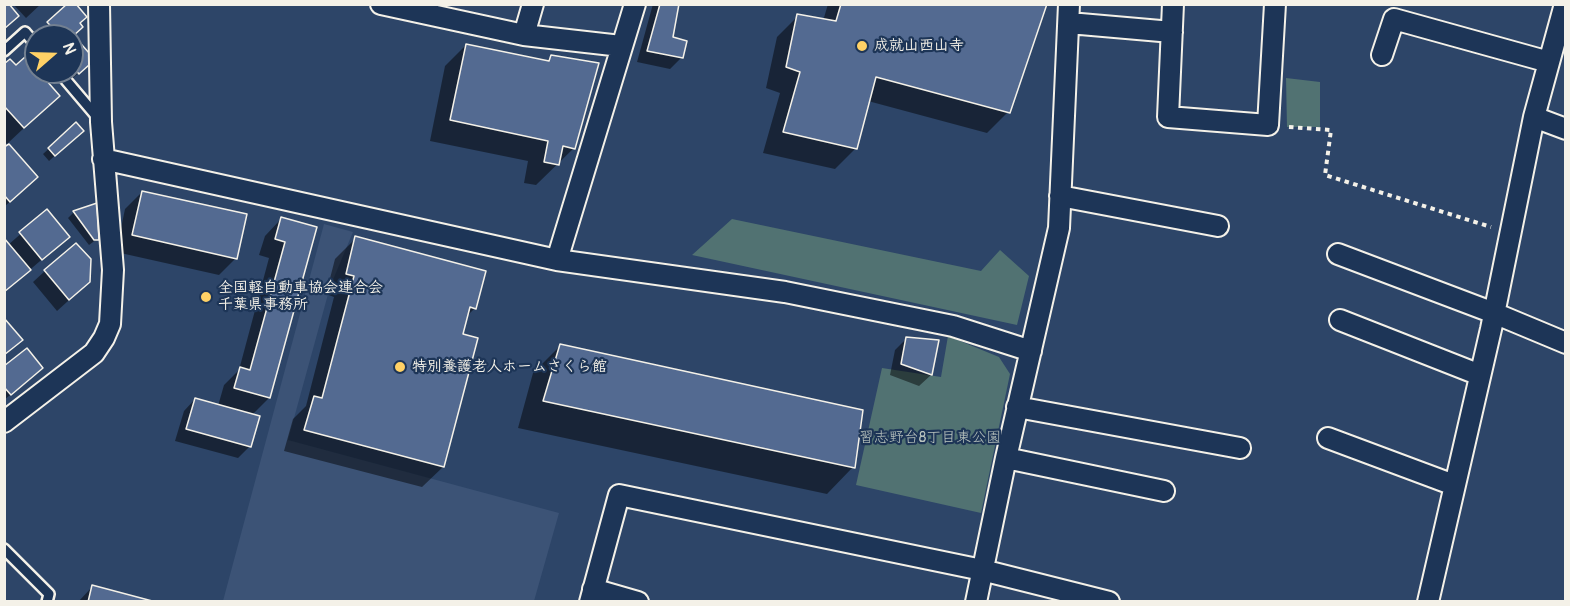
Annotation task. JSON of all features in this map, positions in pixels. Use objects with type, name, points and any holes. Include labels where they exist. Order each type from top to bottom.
[{"type":"street","points":[[4,422],[94,353],[110,324],[113,270],[101,122],[99,4]]},
{"type":"street","points":[[381,4],[525,34],[621,46]]},
{"type":"street","points":[[525,34],[533,4]]},
{"type":"street","points":[[557,260],[635,4]]},
{"type":"street","points":[[1173,4],[1168,117],[1268,125],[1275,4]]},
{"type":"street","points":[[1428,602],[1494,313],[1534,117],[1565,4]]},
{"type":"street","points":[[976,602],[1017,407],[1059,228],[1069,14],[1172,32]]},
{"type":"street","points":[[1382,55],[1395,19],[1549,62]]},
{"type":"street","points":[[1534,117],[1566,129]]},
{"type":"street","points":[[104,159],[557,260],[785,292],[953,326],[1031,351]]},
{"type":"street","points":[[1060,196],[1218,226]]},
{"type":"street","points":[[1338,254],[1566,343]]},
{"type":"street","points":[[1340,320],[1480,375]]},
{"type":"street","points":[[1017,407],[1240,448]]},
{"type":"street","points":[[1328,438],[1454,485]]},
{"type":"street","points":[[1006,458],[1164,490]]},
{"type":"street","points":[[638,602],[592,596],[619,495],[981,570],[1109,602]]},
{"type":"lane","points":[[4,51],[24,33]]},
{"type":"lane","points":[[69,84],[101,122]]},
{"type":"lane","points":[[4,549],[49,594],[47,602]]},
{"type":"path","points":[[1268,125],[1330,130],[1325,175],[1510,233]]},
{"type":"shaded area","points":[[324,224],[353,232],[330,287],[288,440],[559,513],[534,601],[223,601]]},
{"type":"green space","points":[[1286,78],[1320,82],[1320,127],[1287,127]]},
{"type":"green space","points":[[732,219],[981,271],[1000,250],[1029,276],[1017,325],[692,255]]},
{"type":"green space","name":"習志野台8丁目東公園","points":[[948,336],[999,357],[1010,374],[981,513],[856,485],[882,368],[941,377]]},
{"type":"building","points":[[4,4],[9,4],[19,16],[4,29]]},
{"type":"building","points":[[67,4],[76,4],[87,17],[81,24],[49,24],[47,22]]},
{"type":"building","points":[[660,4],[679,4],[673,37],[687,41],[683,58],[647,51]]},
{"type":"building","points":[[841,4],[1047,4],[1010,113],[876,77],[857,149],[783,132],[800,72],[786,67],[797,14],[836,21]]},
{"type":"building","points":[[466,44],[549,61],[551,55],[599,63],[575,149],[563,146],[559,165],[544,162],[548,141],[450,120]]},
{"type":"building","points":[[84,47],[90,54],[89,65],[84,70]]},
{"type":"building","points":[[24,58],[24,84],[50,84],[60,96],[24,128],[4,106],[4,64],[10,59],[16,65]]},
{"type":"building","points":[[76,122],[84,131],[55,156],[48,148]]},
{"type":"building","points":[[9,144],[38,177],[10,202],[4,195],[4,147]]},
{"type":"building","points":[[142,191],[247,214],[237,259],[132,235]]},
{"type":"building","points":[[97,203],[99,240],[94,240],[73,211]]},
{"type":"building","points":[[47,209],[70,237],[42,260],[19,232]]},
{"type":"building","points":[[281,217],[317,227],[270,398],[234,388],[240,367],[250,370],[285,242],[275,239]]},
{"type":"building","name":"特別養護老人ホームさくら館","points":[[355,236],[486,271],[476,309],[470,307],[463,334],[478,338],[444,467],[304,430],[314,396],[322,398],[354,276],[346,274]]},
{"type":"building","points":[[4,238],[31,270],[4,292]]},
{"type":"building","points":[[76,243],[91,259],[90,282],[69,300],[44,270]]},
{"type":"building","points":[[4,318],[23,340],[4,355]]},
{"type":"building","points":[[906,337],[939,340],[932,375],[901,364]]},
{"type":"building","points":[[560,344],[863,410],[855,468],[543,401]]},
{"type":"building","points":[[27,348],[43,368],[11,395],[4,387],[4,366]]},
{"type":"building","points":[[195,398],[260,416],[251,447],[186,429]]},
{"type":"building","points":[[92,585],[156,602],[88,602]]},
{"type":"place","name":"成就山西山寺","points":[[862,46]]},
{"type":"place","name":"全国軽自動車協会連合会 千葉県事務所","points":[[206,297]]},
{"type":"place","name":"特別養護老人ホームさくら館","points":[[400,367]]}]
